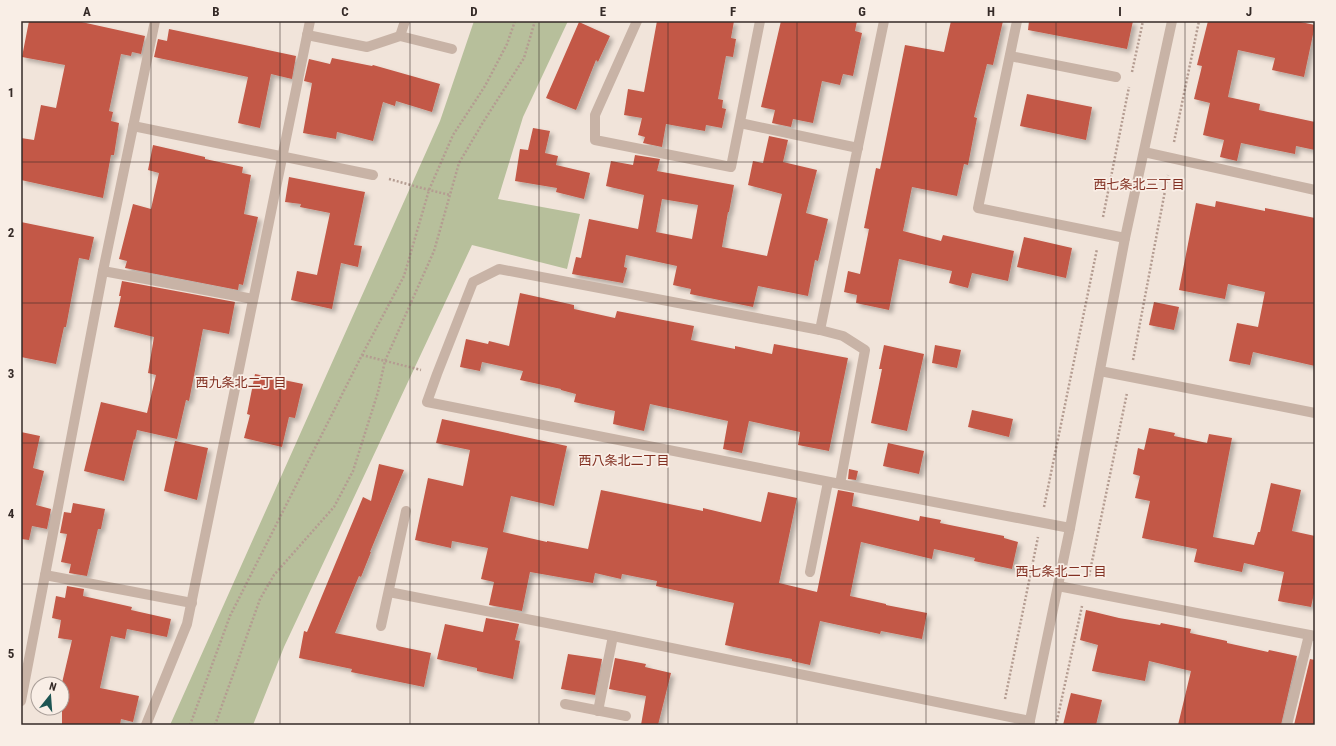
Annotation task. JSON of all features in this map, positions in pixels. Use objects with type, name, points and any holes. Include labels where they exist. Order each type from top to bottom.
[{"type":"street","points":[[21,701],[103,270],[154,21]]},
{"type":"street","points":[[146,725],[188,624],[310,21]]},
{"type":"street","points":[[400,36],[405,21]]},
{"type":"street","points":[[638,21],[595,116],[595,140],[731,167],[760,21]]},
{"type":"street","points":[[820,330],[884,21]]},
{"type":"street","points":[[1017,21],[978,208],[1125,238]]},
{"type":"street","points":[[389,592],[1002,715],[1029,723],[1070,528],[1125,238],[1172,21]]},
{"type":"street","points":[[307,35],[367,47],[400,36],[452,49]]},
{"type":"street","points":[[1010,56],[1116,77]]},
{"type":"street","points":[[740,123],[858,148]]},
{"type":"street","points":[[133,126],[373,175]]},
{"type":"street","points":[[1144,152],[1315,190]]},
{"type":"street","points":[[840,484],[866,350],[843,336],[820,330],[499,269],[473,282],[427,402],[828,482],[1070,528]]},
{"type":"street","points":[[103,270],[253,299]]},
{"type":"street","points":[[1100,371],[1315,413]]},
{"type":"street","points":[[810,572],[828,482]]},
{"type":"street","points":[[382,626],[406,511]]},
{"type":"street","points":[[45,575],[192,603]]},
{"type":"street","points":[[1058,586],[1312,635],[1287,725]]},
{"type":"street","points":[[598,711],[613,636]]},
{"type":"street","points":[[565,704],[626,716]]},
{"type":"path","points":[[190,725],[230,616],[362,355],[404,276],[429,190],[453,135],[485,86],[507,44],[515,22],[509,21]]},
{"type":"path","points":[[215,725],[260,599],[274,575],[334,507],[353,471],[378,392],[385,361],[434,252],[459,163],[524,58],[535,21]]},
{"type":"path","points":[[1132,74],[1142,21]]},
{"type":"path","points":[[1002,715],[1130,82]]},
{"type":"path","points":[[373,175],[450,195]]},
{"type":"path","points":[[362,355],[437,374]]},
{"type":"green space","points":[[474,21],[568,21],[523,117],[498,199],[580,214],[567,269],[472,245],[284,647],[253,725],[170,725],[440,121]]},
{"type":"building","points":[[29,21],[77,21],[145,36],[141,54],[132,52],[131,56],[121,54],[109,111],[113,112],[111,121],[119,123],[114,155],[111,155],[103,198],[21,180],[21,138],[34,140],[41,105],[56,108],[65,65],[22,57]]},
{"type":"building","points":[[657,21],[734,21],[731,38],[736,39],[733,57],[726,56],[718,99],[723,100],[722,108],[726,109],[722,128],[706,125],[705,131],[666,124],[662,147],[643,143],[645,137],[638,135],[642,118],[624,115],[628,89],[644,92]]},
{"type":"building","points":[[781,21],[857,21],[855,31],[862,33],[853,76],[843,74],[840,85],[822,81],[813,123],[793,119],[791,127],[772,123],[775,110],[761,107]]},
{"type":"building","points":[[951,21],[1003,21],[993,65],[987,64],[974,117],[977,118],[968,165],[964,164],[957,196],[912,187],[903,231],[941,241],[943,235],[1014,251],[1008,281],[972,273],[968,288],[949,283],[952,271],[899,259],[889,310],[856,303],[857,295],[844,292],[848,271],[860,274],[869,229],[864,228],[876,168],[880,169],[905,45],[944,52]]},
{"type":"building","points":[[1029,21],[1133,21],[1127,49],[1028,30]]},
{"type":"building","points":[[1208,21],[1296,21],[1315,25],[1304,77],[1272,70],[1275,58],[1238,50],[1228,97],[1260,104],[1259,110],[1315,122],[1315,150],[1296,146],[1295,154],[1241,143],[1237,161],[1220,157],[1224,140],[1203,135],[1210,103],[1194,99],[1202,66],[1197,65]]},
{"type":"building","points":[[579,22],[610,36],[598,62],[596,60],[576,110],[546,98]]},
{"type":"building","points":[[169,29],[296,56],[292,79],[271,74],[260,128],[238,123],[248,77],[154,57],[158,39],[167,41]]},
{"type":"building","points":[[332,58],[373,65],[440,84],[432,112],[396,101],[395,106],[383,102],[373,141],[337,132],[336,139],[303,133],[312,83],[304,81],[309,59],[330,64]]},
{"type":"building","points":[[1027,94],[1092,107],[1086,140],[1020,126]]},
{"type":"building","points":[[533,128],[550,131],[545,153],[558,156],[556,165],[590,173],[584,199],[556,192],[557,188],[515,181],[520,149],[528,150]]},
{"type":"building","points":[[769,136],[788,140],[783,162],[817,170],[806,213],[828,219],[818,261],[815,260],[808,296],[758,286],[753,307],[690,294],[691,289],[673,285],[677,266],[626,255],[624,267],[627,268],[623,283],[572,274],[576,257],[581,258],[589,219],[638,229],[644,195],[606,186],[611,161],[633,165],[635,155],[660,159],[657,171],[734,185],[722,247],[767,256],[782,194],[748,185],[753,161],[763,163]],"holes":[[[662,199],[698,205],[692,239],[656,232]]]},
{"type":"building","points":[[153,145],[205,157],[205,159],[243,167],[242,173],[251,175],[244,214],[258,217],[243,285],[239,284],[238,290],[125,268],[127,261],[119,259],[133,204],[151,209],[159,173],[148,170]]},
{"type":"building","points":[[289,177],[365,192],[354,245],[362,246],[358,267],[341,263],[332,309],[291,300],[297,271],[317,275],[330,213],[300,207],[301,204],[285,202]]},
{"type":"building","points":[[1216,201],[1265,211],[1265,208],[1315,218],[1315,366],[1253,352],[1250,365],[1229,361],[1237,323],[1258,327],[1265,292],[1228,284],[1225,299],[1179,290],[1196,203],[1215,207]]},
{"type":"building","points":[[21,222],[94,237],[89,260],[79,258],[66,327],[64,327],[56,364],[21,357]]},
{"type":"building","points":[[1024,237],[1072,248],[1066,278],[1017,267]]},
{"type":"building","points":[[122,281],[235,302],[229,334],[203,329],[189,401],[186,400],[177,439],[137,430],[124,481],[84,471],[101,402],[147,413],[156,375],[148,373],[154,337],[114,327],[121,296],[119,296]]},
{"type":"building","points":[[520,293],[574,305],[574,309],[615,318],[617,311],[694,326],[691,340],[735,349],[735,346],[772,354],[774,344],[848,358],[829,451],[798,445],[800,432],[749,421],[742,453],[723,449],[728,421],[650,404],[644,431],[613,424],[615,411],[574,402],[576,394],[561,389],[520,380],[523,371],[482,362],[480,371],[460,367],[466,339],[488,344],[489,341],[509,346]]},
{"type":"building","points":[[1154,302],[1179,307],[1174,330],[1149,325]]},
{"type":"building","points":[[884,345],[924,354],[907,431],[871,423],[882,369],[879,369]]},
{"type":"building","points":[[935,345],[961,350],[957,368],[932,363]]},
{"type":"building","points":[[255,374],[303,384],[295,418],[289,417],[282,447],[244,438],[250,415],[247,414]]},
{"type":"building","points":[[972,410],[1013,419],[1009,437],[968,427]]},
{"type":"building","points":[[442,419],[567,446],[554,506],[511,496],[503,532],[588,549],[601,490],[703,511],[703,508],[761,522],[768,492],[797,498],[779,583],[817,592],[838,490],[854,493],[852,506],[919,521],[920,516],[941,520],[940,523],[1004,536],[1004,538],[1018,542],[1012,569],[974,561],[975,558],[934,549],[932,559],[861,542],[850,596],[927,613],[922,639],[881,631],[880,634],[820,621],[810,665],[792,661],[792,659],[725,645],[734,603],[656,586],[657,581],[622,574],[621,579],[595,573],[593,583],[530,572],[522,611],[489,605],[494,582],[481,579],[488,548],[452,541],[451,548],[415,540],[428,478],[463,486],[470,450],[436,443]]},
{"type":"building","points":[[1149,428],[1175,433],[1174,436],[1207,443],[1209,434],[1232,438],[1213,537],[1254,545],[1258,532],[1260,532],[1271,483],[1301,490],[1292,531],[1315,536],[1315,589],[1311,607],[1278,601],[1284,572],[1244,563],[1242,572],[1194,562],[1197,549],[1142,538],[1150,501],[1135,498],[1140,476],[1133,474],[1138,448],[1144,450]]},
{"type":"building","points":[[21,432],[40,436],[33,468],[44,471],[36,505],[51,509],[47,529],[32,526],[29,540],[21,539]]},
{"type":"building","points":[[175,441],[208,448],[197,500],[164,491]]},
{"type":"building","points":[[888,443],[924,451],[919,474],[883,466]]},
{"type":"building","points":[[379,464],[404,470],[361,577],[359,576],[335,633],[431,653],[424,687],[351,672],[352,669],[299,658],[304,631],[307,632],[363,497],[371,501]]},
{"type":"building","points":[[849,469],[858,471],[856,480],[848,479]]},
{"type":"building","points":[[73,503],[105,509],[101,529],[98,529],[87,576],[69,573],[71,564],[61,562],[67,534],[60,533],[64,512],[71,513]]},
{"type":"building","points":[[67,586],[84,589],[83,596],[132,607],[131,610],[171,619],[167,637],[127,629],[125,639],[111,636],[100,688],[139,696],[133,722],[121,719],[120,725],[62,725],[62,716],[70,716],[70,676],[64,676],[72,640],[58,638],[61,620],[52,618],[56,596],[65,598]]},
{"type":"building","points":[[1086,610],[1119,618],[1160,625],[1161,623],[1191,629],[1190,633],[1227,641],[1227,643],[1268,652],[1269,650],[1297,656],[1281,725],[1178,725],[1191,671],[1149,661],[1145,681],[1092,671],[1098,645],[1080,640]]},
{"type":"building","points":[[486,618],[519,624],[515,640],[520,641],[513,679],[477,671],[477,668],[437,659],[445,624],[483,632]]},
{"type":"building","points":[[568,654],[602,659],[595,695],[561,689]]},
{"type":"building","points":[[615,658],[646,664],[645,667],[671,673],[658,725],[641,725],[646,696],[609,689]]},
{"type":"building","points":[[1310,659],[1315,660],[1315,725],[1294,725]]},
{"type":"building","points":[[1071,693],[1102,700],[1096,725],[1063,725]]},
{"type":"district","name":"西七条北三丁目","points":[[1139,184]]},
{"type":"district","name":"西九条北二丁目","points":[[241,382]]},
{"type":"district","name":"西八条北二丁目","points":[[624,460]]},
{"type":"district","name":"西七条北二丁目","points":[[1061,571]]}]
